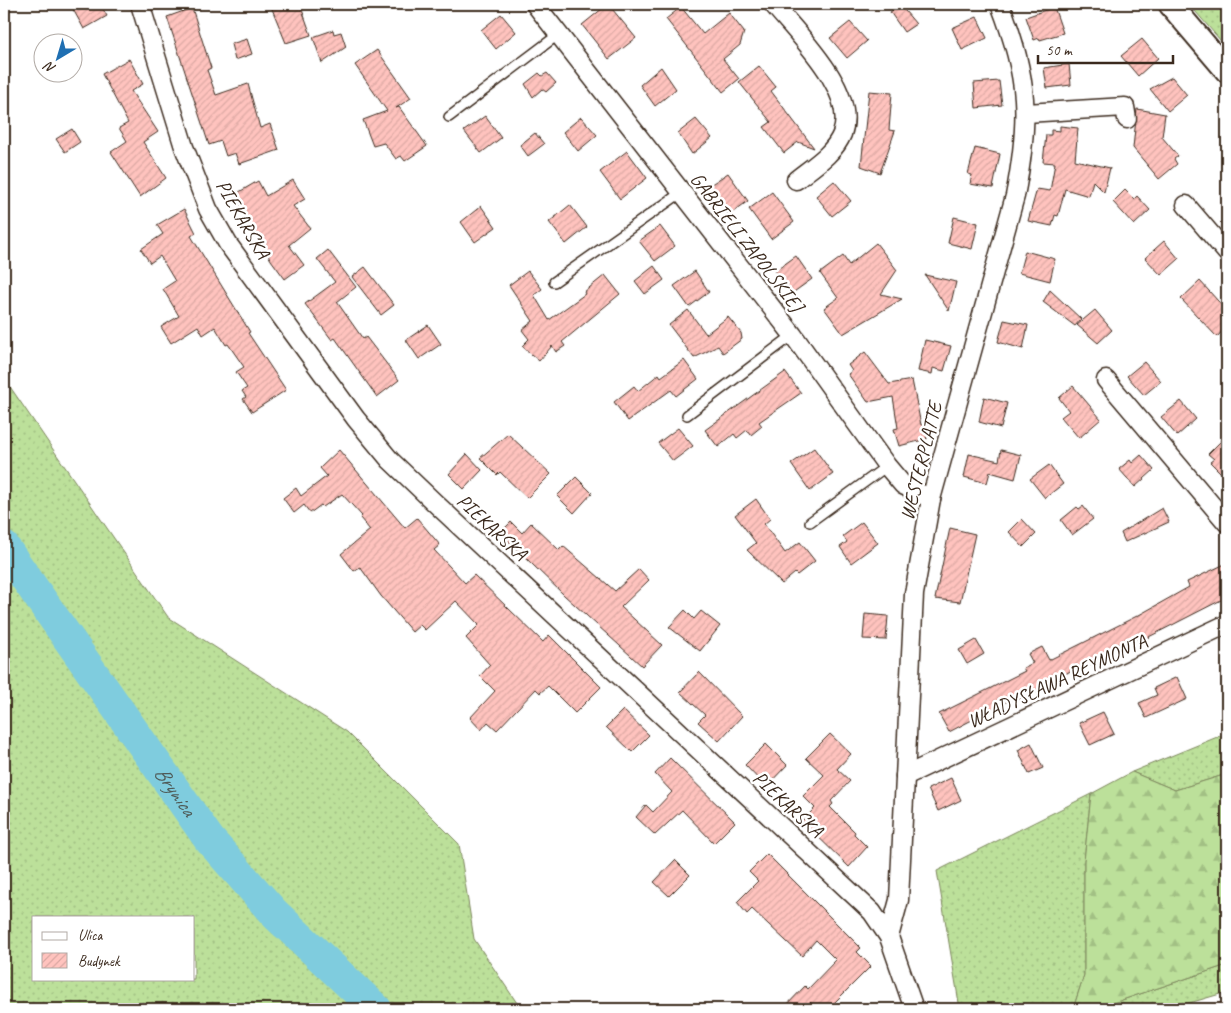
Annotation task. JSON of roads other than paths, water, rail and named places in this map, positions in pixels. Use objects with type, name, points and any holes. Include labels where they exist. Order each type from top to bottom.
[{"type":"street","name":"PIEKARSKA","points":[[140,4],[184,147],[208,209],[228,244],[356,419],[390,460],[435,503],[872,912],[889,938],[914,1009]]},
{"type":"street","name":"GABRIELI ZAPOLSKIEJ","points":[[536,4],[793,335],[902,485],[931,499]]},
{"type":"street","points":[[773,4],[831,77],[844,108],[842,135],[833,148],[796,180]]},
{"type":"street","name":"WESTERPLATTE","points":[[889,938],[899,900],[914,594],[931,499],[1015,196],[1023,157],[1026,113],[1022,75],[1015,44],[1000,4]]},
{"type":"street","points":[[1170,4],[1227,71]]},
{"type":"street","points":[[1026,113],[1125,107],[1127,119]]},
{"type":"street","points":[[1186,206],[1227,253]]},
{"type":"street","points":[[1106,380],[1227,523]]},
{"type":"street","name":"WŁADYSŁAWA REYMONTA","points":[[905,776],[1227,624]]},
{"type":"lane","points":[[449,117],[559,34]]},
{"type":"lane","points":[[554,282],[682,192]]},
{"type":"lane","points":[[686,416],[793,335]]},
{"type":"lane","points":[[810,522],[887,466]]},
{"type":"waterway","name":"Brynica","points":[[4,547],[209,839],[274,913],[376,1009]]}]
